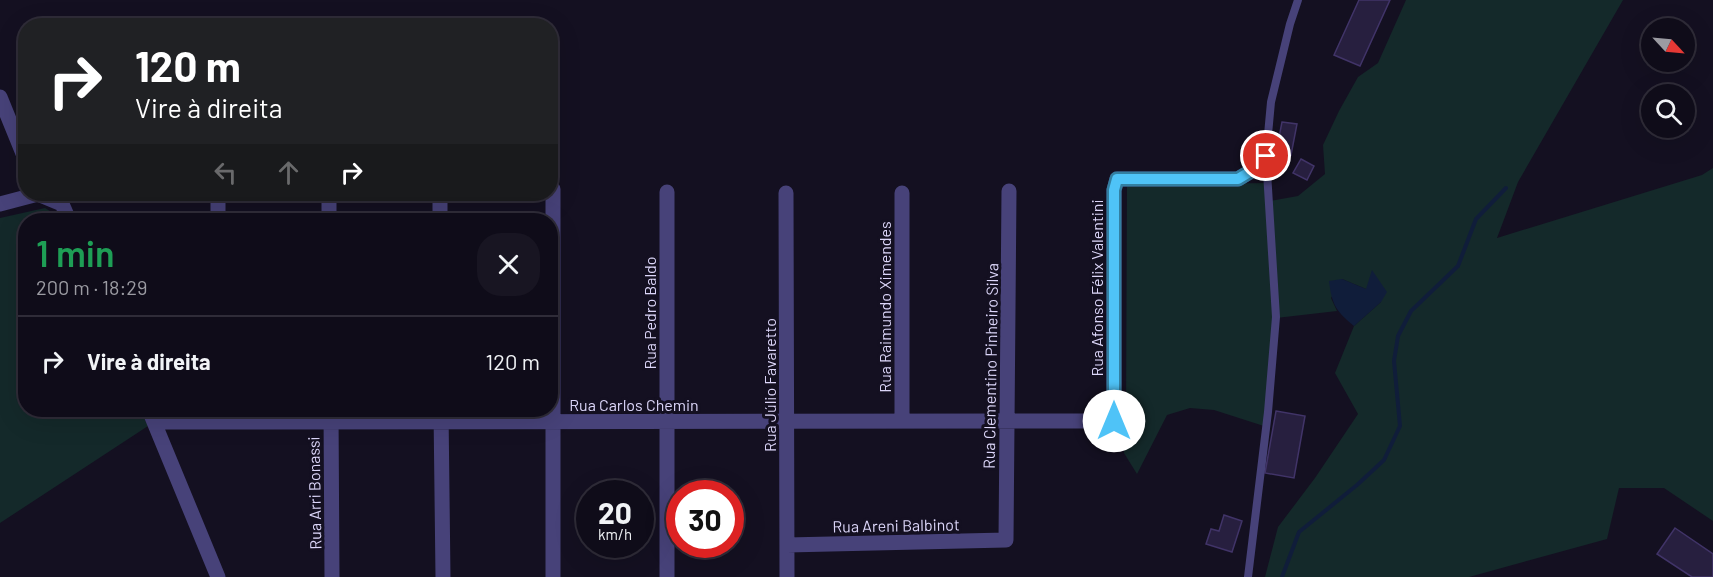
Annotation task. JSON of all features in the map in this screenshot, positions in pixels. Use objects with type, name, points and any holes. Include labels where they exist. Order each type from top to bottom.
[{"type":"street","points":[[0,97],[18,141]]},
{"type":"street","name":"Rua Afonso Félix Valentini","points":[[1114,421],[1114,190],[1117,179],[1238,179],[1266,162]]},
{"type":"street","name":"Rua Clementino Pinheiro Silva","points":[[1006,540],[1009,191]]},
{"type":"street","name":"Rua Pedro Baldo","points":[[667,192],[667,577]]},
{"type":"street","name":"Rua Júlio Favaretto","points":[[786,193],[787,577]]},
{"type":"street","name":"Rua Raimundo Ximendes","points":[[902,193],[902,421]]},
{"type":"street","points":[[0,204],[18,199]]},
{"type":"street","points":[[55,201],[62,204],[66,213]]},
{"type":"street","points":[[152,417],[218,577]]},
{"type":"street","name":"Rua Arri Bonassi","points":[[331,417],[332,577]]},
{"type":"street","points":[[441,417],[442,577]]},
{"type":"street","name":"Rua Carlos Chemin","points":[[460,417],[553,422],[1114,421]]},
{"type":"street","points":[[553,417],[554,577]]},
{"type":"street","name":"Rua Areni Balbinot","points":[[787,545],[1006,540]]},
{"type":"lane","points":[[1248,577],[1268,412],[1276,318],[1266,162],[1271,102],[1298,0]]},
{"type":"green space","points":[[1406,0],[1623,0],[1518,182],[1497,238],[1702,175],[1713,168],[1713,521],[1664,488],[1619,488],[1607,539],[1469,577],[1265,577],[1278,527],[1315,478],[1358,414],[1335,373],[1354,326],[1381,302],[1366,289],[1342,279],[1331,298],[1337,311],[1276,318],[1267,427],[1214,410],[1190,408],[1167,415],[1137,474],[1124,453],[1127,185],[1269,183],[1270,201],[1298,196],[1325,174],[1323,145],[1358,77],[1378,63]]},
{"type":"green space","points":[[45,208],[53,213],[22,213]]},
{"type":"green space","points":[[18,214],[18,417],[144,417],[148,426],[0,523],[0,218]]},
{"type":"water","points":[[1372,270],[1387,292],[1381,302],[1354,326],[1336,307],[1329,281],[1342,279],[1366,289]]},
{"type":"building","points":[[1359,0],[1390,0],[1360,66],[1334,55]]},
{"type":"building","points":[[1282,122],[1297,124],[1291,155],[1276,152]]},
{"type":"building","points":[[1301,159],[1314,166],[1307,180],[1293,173]]},
{"type":"building","points":[[1276,411],[1305,416],[1294,478],[1265,473]]},
{"type":"building","points":[[1224,515],[1242,521],[1232,552],[1206,544],[1211,529],[1219,531]]},
{"type":"building","points":[[1675,528],[1713,554],[1713,577],[1692,577],[1657,554]]},
{"type":"waterway","points":[[1282,577],[1299,532],[1384,460],[1400,426],[1394,361],[1398,336],[1411,311],[1458,266],[1476,219],[1506,188]]},
{"type":"route","points":[[1114,421],[1114,190],[1117,179],[1238,179],[1255,171],[1266,162],[1266,156]]}]
